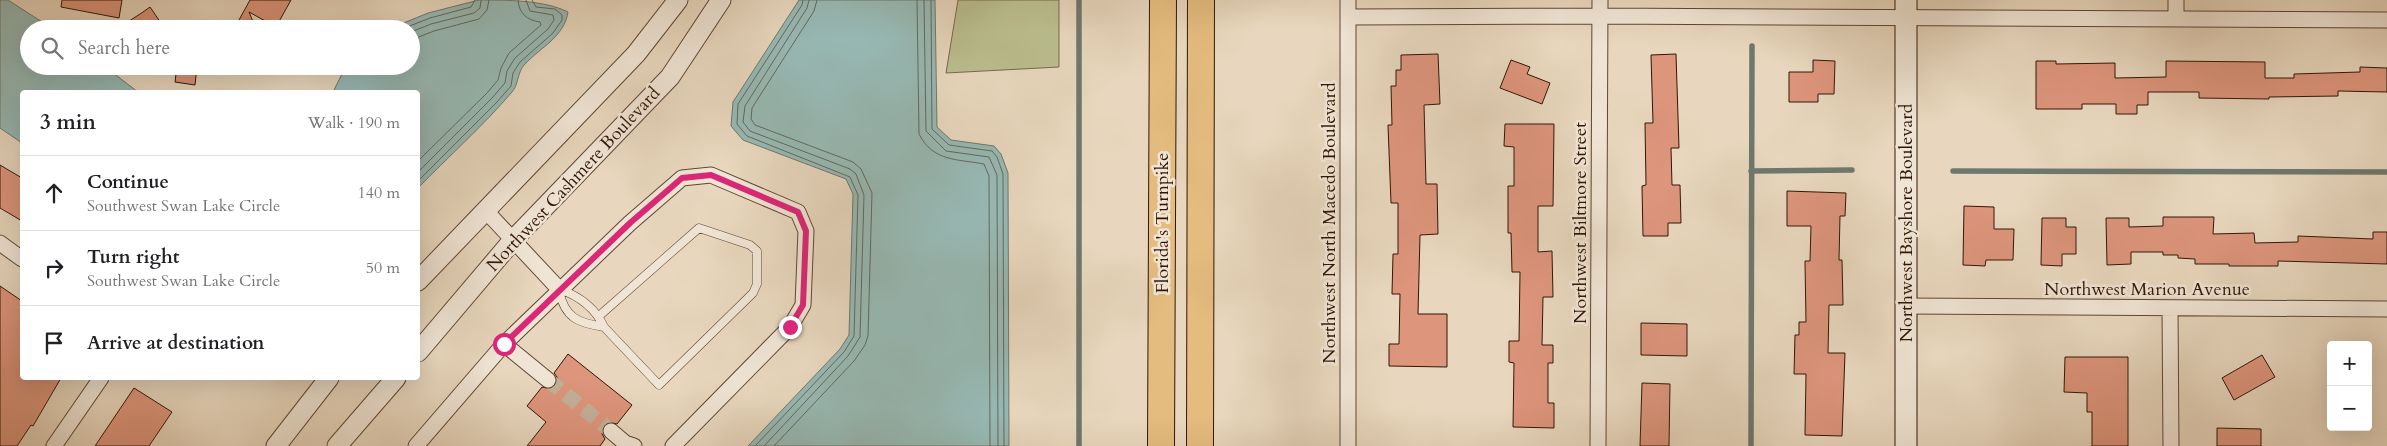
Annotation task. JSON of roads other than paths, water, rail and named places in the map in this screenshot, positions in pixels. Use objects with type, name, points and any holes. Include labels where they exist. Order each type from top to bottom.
[{"type":"highway","name":"Florida's Turnpike","points":[[1161,446],[1163,0]]},
{"type":"highway","points":[[1200,446],[1201,0]]},
{"type":"main road","name":"Northwest Bayshore Boulevard","points":[[1906,9],[1906,446]]},
{"type":"street","points":[[420,279],[636,54],[678,0]]},
{"type":"street","name":"Northwest Cashmere Boulevard","points":[[420,350],[513,240],[670,77],[721,0]]},
{"type":"street","name":"Northwest North Macedo Boulevard","points":[[1348,0],[1348,446]]},
{"type":"street","name":"Northwest Biltmore Street","points":[[1598,446],[1600,0]]},
{"type":"street","points":[[2176,0],[2176,19]]},
{"type":"street","points":[[1348,17],[1600,16],[1906,9],[2176,19],[2387,20]]},
{"type":"street","points":[[416,446],[504,344],[630,223],[682,178],[711,175],[798,212],[806,231],[803,305],[790,327],[672,446]]},
{"type":"street","points":[[485,210],[559,290]]},
{"type":"street","points":[[0,243],[20,257]]},
{"type":"street","name":"Northwest Marion Avenue","points":[[1906,306],[2387,309]]},
{"type":"street","points":[[2170,308],[2171,446]]},
{"type":"street","points":[[504,344],[548,380]]},
{"type":"street","points":[[54,446],[100,380]]},
{"type":"street","points":[[276,446],[327,380]]},
{"type":"street","points":[[337,446],[394,380]]},
{"type":"street","points":[[611,431],[625,443],[634,446]]},
{"type":"lane","points":[[599,316],[700,228],[750,245],[757,251],[757,284],[753,293],[659,385],[604,328],[599,316],[577,296],[559,290],[562,307],[584,324],[604,328]]},
{"type":"water","points":[[0,0],[8,0],[39,20],[20,20],[20,75],[116,75],[135,90],[20,90],[20,142],[0,128]]},
{"type":"water","points":[[479,0],[537,3],[568,12],[566,21],[557,35],[522,67],[516,85],[501,105],[420,186],[420,90],[334,90],[342,75],[420,75],[420,20],[411,20],[428,13]]},
{"type":"water","points":[[799,0],[935,0],[937,127],[951,140],[994,146],[1001,154],[1008,173],[1009,446],[748,446],[840,349],[849,335],[853,194],[846,179],[743,140],[731,126],[733,102]]},
{"type":"waterway","points":[[1079,0],[1079,446]]},
{"type":"waterway","points":[[1751,446],[1752,46]]},
{"type":"waterway","points":[[1751,171],[1852,170]]},
{"type":"waterway","points":[[1953,171],[2387,172]]},
{"type":"tunnel","points":[[548,380],[611,431]]}]
